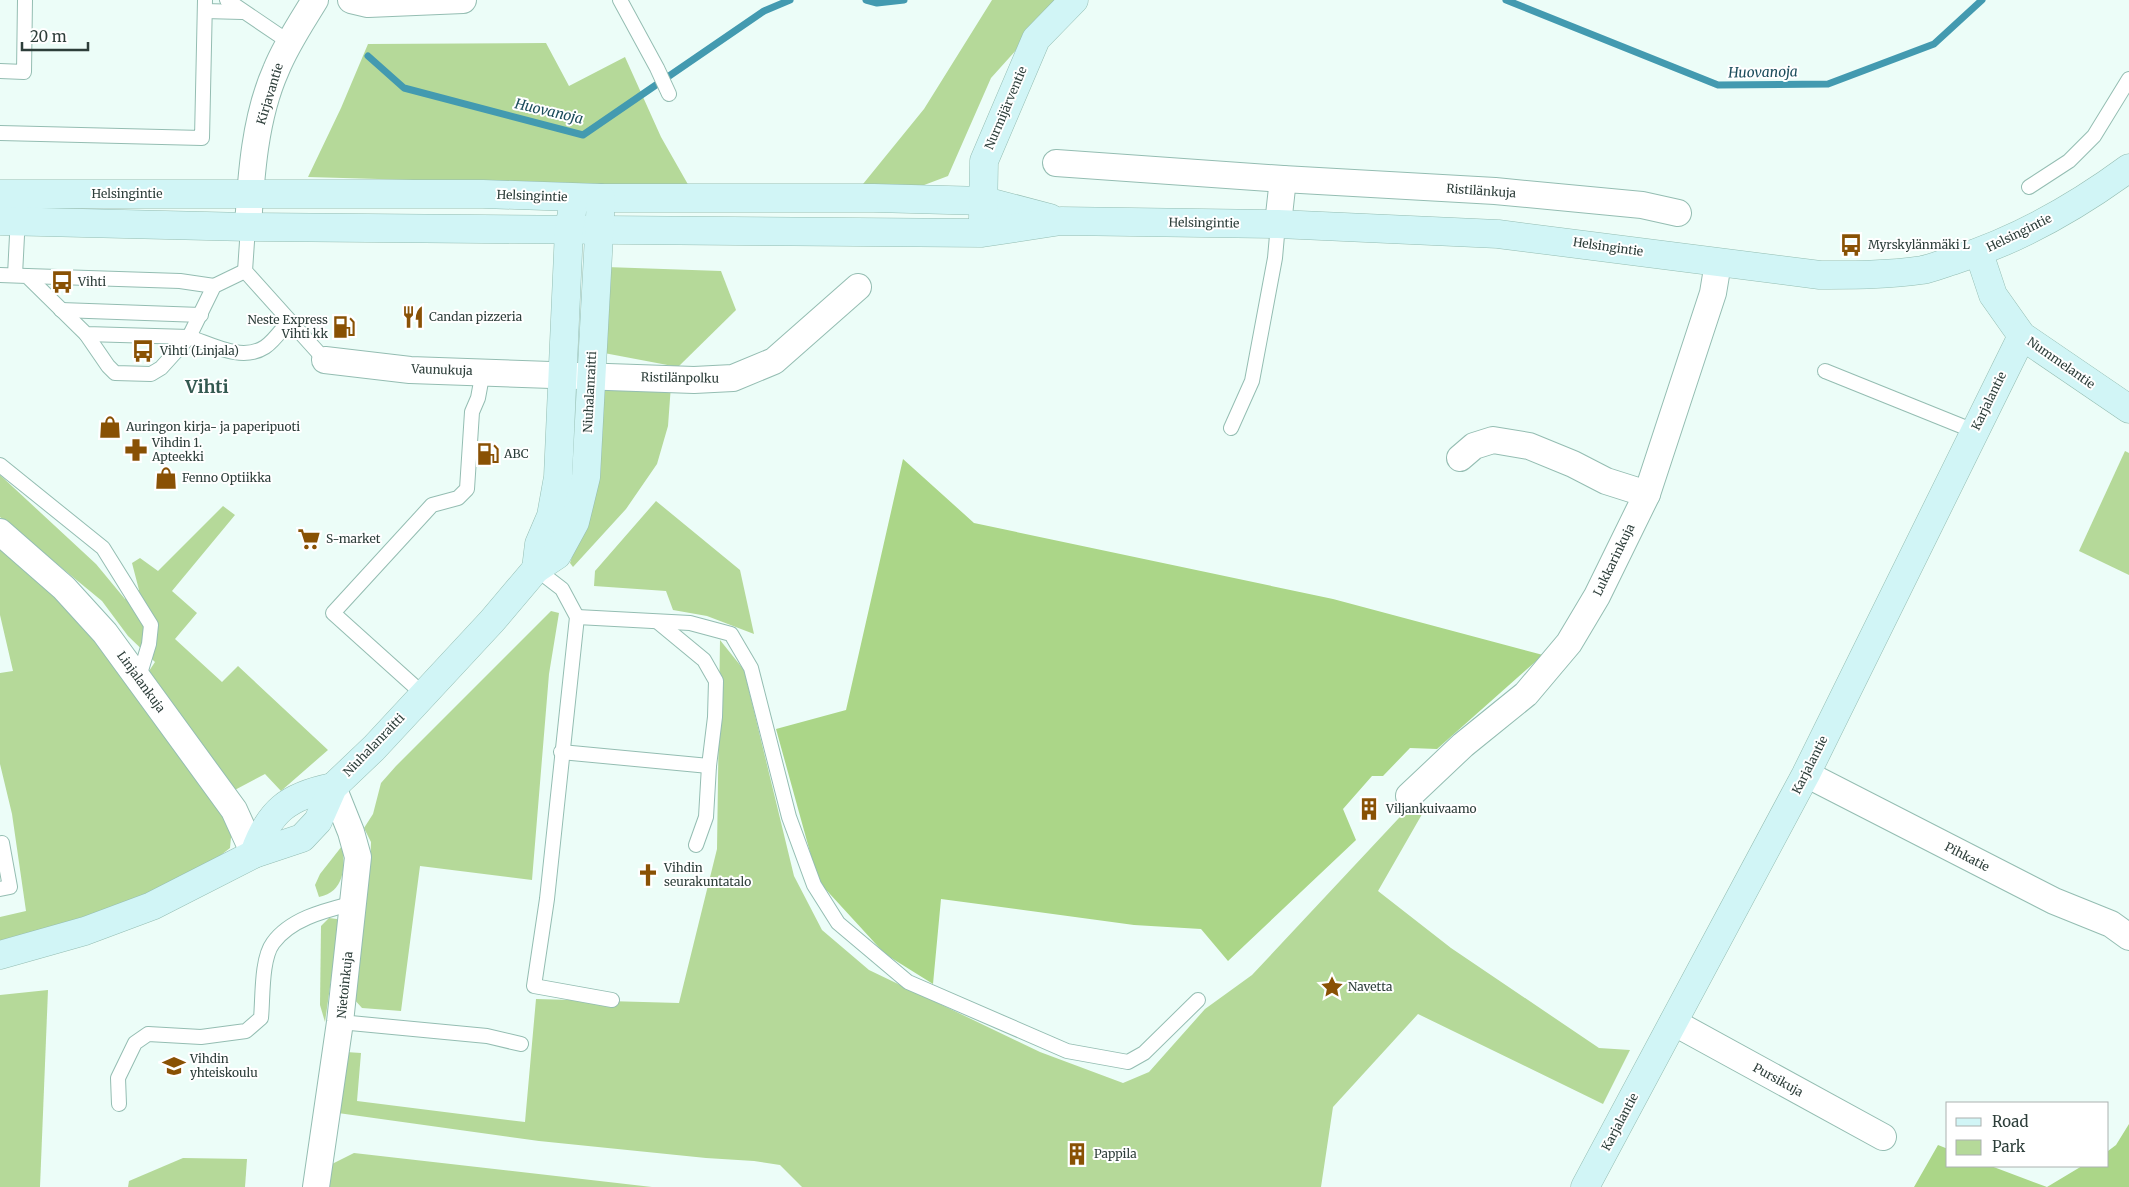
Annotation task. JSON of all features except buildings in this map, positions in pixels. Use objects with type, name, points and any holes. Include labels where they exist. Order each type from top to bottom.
[{"type":"street","name":"Kirjavantie","points":[[248,227],[250,194],[261,116],[275,72],[289,42],[315,0]]},
{"type":"street","points":[[352,0],[368,4],[463,0]]},
{"type":"street","name":"Nurmijärventie","points":[[982,233],[985,201],[984,161],[1036,39],[1074,0]]},
{"type":"street","name":"Ristilänkuja","points":[[1056,163],[1283,179],[1495,191],[1642,205],[1678,214]]},
{"type":"street","name":"Helsingintie","points":[[9,221],[248,227],[800,230],[982,233],[1061,221],[1278,224],[1498,234],[1561,240],[1718,263],[1820,275],[1868,274],[1924,270],[1979,253],[2027,232],[2064,211],[2129,168]]},
{"type":"street","points":[[1278,224],[1283,179]]},
{"type":"street","name":"Helsingintie","points":[[10,194],[483,194],[588,198],[874,198],[985,201],[1061,221]]},
{"type":"street","points":[[536,569],[540,544],[551,516],[558,477],[561,374],[569,230],[588,198]]},
{"type":"street","name":"Niuhalanraitti","points":[[0,955],[85,932],[152,906],[254,854],[302,838],[318,821],[333,787],[374,748],[492,621],[536,569],[556,555],[575,522],[586,477],[590,375],[600,230],[588,198]]},
{"type":"street","name":"Nummelantie","points":[[1979,253],[1993,294],[2022,336],[2129,409]]},
{"type":"street","name":"Lukkarinkuja","points":[[1409,796],[1463,744],[1526,694],[1569,644],[1597,596],[1647,494],[1713,293],[1718,263]]},
{"type":"street","name":"Ristilänpolku","points":[[561,374],[694,380],[733,378],[774,362],[858,287]]},
{"type":"street","name":"Karjalantie","points":[[1585,1187],[1806,774],[2022,336]]},
{"type":"street","name":"Vaunukuja","points":[[325,360],[380,368],[561,374]]},
{"type":"street","points":[[1460,458],[1474,446],[1494,440],[1529,446],[1573,464],[1606,481],[1647,494]]},
{"type":"street","name":"Linjalankuja","points":[[0,532],[64,588],[105,633],[234,810],[254,854]]},
{"type":"street","name":"Pihkatie","points":[[1806,774],[2054,901],[2111,924],[2129,936]]},
{"type":"street","name":"Niuhalanraitti","points":[[254,854],[262,830],[280,807],[299,796],[333,787]]},
{"type":"street","name":"Nietoinkuja","points":[[316,1187],[340,1022],[358,857],[351,832],[333,787]]},
{"type":"street","name":"Pursikuja","points":[[1673,1022],[1883,1137]]},
{"type":"lane","points":[[0,71],[24,72],[26,0]]},
{"type":"lane","points":[[227,0],[242,12],[289,42]]},
{"type":"lane","points":[[620,0],[669,94]]},
{"type":"lane","points":[[0,133],[202,138],[205,6],[242,12]]},
{"type":"lane","points":[[2029,187],[2069,161],[2094,136],[2129,79]]},
{"type":"lane","points":[[10,194],[9,221],[21,276],[86,334],[108,366],[116,372],[151,374],[161,368],[189,337],[214,286]]},
{"type":"lane","points":[[1231,428],[1252,381],[1275,258],[1278,224]]},
{"type":"lane","points":[[248,227],[245,271],[325,360]]},
{"type":"lane","points":[[0,275],[180,281],[214,286],[245,271]]},
{"type":"lane","points":[[61,310],[201,315]]},
{"type":"lane","points":[[86,334],[189,337],[225,350],[249,355],[266,346],[289,321]]},
{"type":"lane","points":[[423,694],[333,613],[432,505],[458,498],[467,489],[472,412],[478,398],[483,371]]},
{"type":"lane","points":[[1825,371],[1974,431]]},
{"type":"lane","points":[[0,465],[103,548],[151,625],[149,644],[138,677]]},
{"type":"lane","points":[[536,569],[562,589],[577,617],[561,752],[547,899],[534,986],[612,1000]]},
{"type":"lane","points":[[577,617],[690,623],[731,634],[751,668],[789,817],[814,885],[838,923],[908,982],[1068,1051],[1128,1062],[1144,1052],[1198,1000]]},
{"type":"lane","points":[[658,622],[704,660],[716,681],[715,718],[709,766],[706,817],[696,845]]},
{"type":"lane","points":[[561,752],[709,766]]},
{"type":"lane","points":[[0,844],[2,843],[10,887],[0,890]]},
{"type":"lane","points":[[119,1104],[118,1078],[135,1043],[148,1034],[201,1037],[246,1031],[261,1018],[265,968],[272,944],[288,928],[312,916],[354,903]]},
{"type":"lane","points":[[340,1022],[486,1036],[521,1044]]},
{"type":"green space","points":[[992,0],[1061,0],[991,78],[948,176],[903,193],[863,184],[924,109]]},
{"type":"green space","points":[[546,43],[569,86],[625,57],[661,137],[690,188],[308,177],[341,108],[368,44]]},
{"type":"green space","points":[[606,267],[721,271],[736,310],[678,367],[604,353]]},
{"type":"green space","points":[[601,385],[671,385],[668,426],[657,464],[626,509],[573,567],[570,563],[600,472]]},
{"type":"green space","points":[[2125,451],[2129,453],[2129,575],[2079,551]]},
{"type":"green space","points":[[903,459],[974,523],[1333,599],[1543,655],[1437,749],[1410,748],[1383,776],[1372,776],[1343,809],[1356,840],[1228,961],[1201,929],[1134,925],[941,899],[933,984],[885,954],[818,881],[776,729],[846,710]]},
{"type":"green space","points":[[0,475],[96,564],[125,599],[139,590],[132,563],[140,558],[158,571],[223,506],[235,515],[172,591],[197,613],[175,639],[222,682],[238,666],[328,750],[281,791],[265,774],[231,792],[145,677],[155,662],[128,636],[102,601],[0,517]]},
{"type":"green space","points":[[656,501],[740,570],[754,634],[707,616],[673,610],[666,591],[594,586],[595,571]]},
{"type":"green space","points":[[0,548],[86,621],[232,827],[230,848],[212,862],[121,906],[0,943],[0,917],[26,911],[12,814],[0,764],[0,673],[13,671],[0,615]]},
{"type":"green space","points":[[551,611],[559,613],[549,674],[532,880],[420,866],[401,1011],[362,1008],[353,998],[370,870],[371,842],[364,828],[373,814],[381,783]]},
{"type":"green space","points":[[720,640],[744,670],[794,876],[822,930],[869,970],[1040,1052],[1123,1083],[1149,1072],[1205,1009],[1252,975],[1413,803],[1425,809],[1378,891],[1451,948],[1599,1048],[1630,1050],[1603,1104],[1418,1014],[1333,1107],[1321,1187],[802,1187],[780,1165],[539,1141],[338,1113],[346,1052],[361,1053],[357,1101],[525,1122],[536,999],[679,1003],[717,849]]},
{"type":"green space","points":[[342,846],[344,862],[341,878],[334,890],[319,897],[315,885],[320,874]]},
{"type":"green space","points":[[329,918],[337,919],[339,924],[325,1022],[320,1005],[321,926]]},
{"type":"green space","points":[[48,990],[40,1187],[0,1187],[0,995]]},
{"type":"green space","points":[[2129,1124],[2129,1187],[2047,1187],[2080,1167],[2109,1167],[2109,1150],[2116,1145]]},
{"type":"green space","points":[[1938,1145],[1946,1148],[1946,1167],[1994,1167],[2047,1187],[1914,1187]]},
{"type":"green space","points":[[354,1153],[652,1187],[329,1187],[332,1164]]},
{"type":"green space","points":[[183,1158],[247,1159],[245,1187],[128,1187],[129,1181]]},
{"type":"waterway","name":"Huovanoja","points":[[368,56],[404,88],[583,135],[764,11],[790,0]]},
{"type":"waterway","name":"Huovanoja","points":[[866,0],[877,3],[904,0]]},
{"type":"waterway","name":"Huovanoja","points":[[1506,0],[1718,85],[1828,84],[1934,44],[1982,0]]},
{"type":"place","name":"Myrskylänmäki L","points":[[1851,245]]},
{"type":"place","name":"Vihti","points":[[62,282]]},
{"type":"place","name":"Candan pizzeria","points":[[413,317]]},
{"type":"place","name":"Neste Express Vihti kk","points":[[344,327]]},
{"type":"place","name":"Vihti (Linjala)","points":[[143,351]]},
{"type":"place","name":"Auringon kirja- ja paperipuoti","points":[[110,427]]},
{"type":"place","name":"Vihdin 1. Apteekki","points":[[136,450]]},
{"type":"place","name":"ABC","points":[[488,454]]},
{"type":"place","name":"Fenno Optiikka","points":[[166,478]]},
{"type":"place","name":"S-market","points":[[309,539]]},
{"type":"place","name":"Viljankuivaamo","points":[[1369,809]]},
{"type":"place","name":"Vihdin seurakuntatalo","points":[[648,875]]},
{"type":"place","name":"Navetta","points":[[1332,987]]},
{"type":"place","name":"Vihdin yhteiskoulu","points":[[174,1066]]},
{"type":"place","name":"Pappila","points":[[1077,1154]]},
{"type":"district","name":"Vihti","points":[[207,387]]}]
